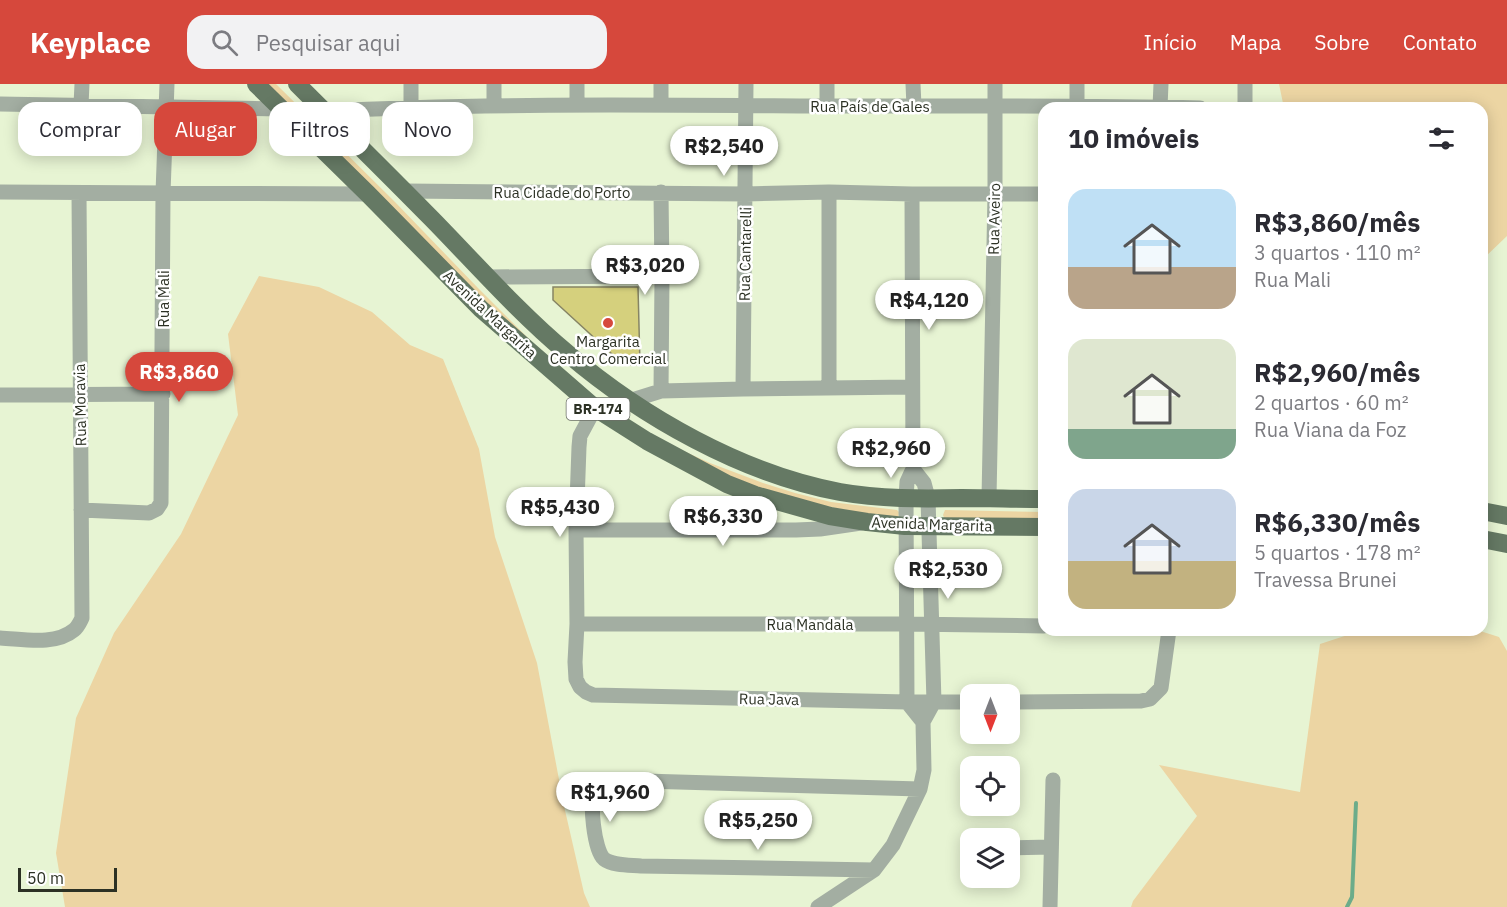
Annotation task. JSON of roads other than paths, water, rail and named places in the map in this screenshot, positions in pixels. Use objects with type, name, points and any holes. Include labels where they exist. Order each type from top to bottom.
[{"type":"main road","name":"Avenida Margarita","points":[[256,84],[274,102]]},
{"type":"main road","name":"Avenida Margarita","points":[[297,84],[315,102]]},
{"type":"main road","name":"Avenida Margarita","points":[[329,156],[482,309],[595,408],[647,441],[728,484],[754,495],[830,516],[867,522],[905,526],[1038,527]]},
{"type":"main road","name":"Avenida Margarita","points":[[370,156],[565,352],[629,401],[707,445],[755,467],[807,484],[841,492],[906,498],[1038,499]]},
{"type":"main road","points":[[1488,540],[1507,544]]},
{"type":"street","points":[[81,102],[82,84]]},
{"type":"street","name":"Rua Mali","points":[[166,102],[167,84]]},
{"type":"street","points":[[411,84],[411,102]]},
{"type":"street","points":[[494,84],[494,106]]},
{"type":"street","points":[[577,84],[577,105]]},
{"type":"street","points":[[662,84],[662,105]]},
{"type":"street","name":"Rua Cantarelli","points":[[743,389],[746,84]]},
{"type":"street","points":[[827,84],[827,106]]},
{"type":"street","points":[[914,84],[914,106]]},
{"type":"street","name":"Rua Aveiro","points":[[989,498],[995,84]]},
{"type":"street","points":[[1077,84],[1077,102]]},
{"type":"street","points":[[1160,102],[1161,84]]},
{"type":"street","points":[[1245,84],[1245,102]]},
{"type":"street","points":[[0,104],[18,104]]},
{"type":"street","name":"Rua País de Gales","points":[[473,106],[1038,107]]},
{"type":"street","name":"Rua Mali","points":[[81,510],[150,513],[161,503],[164,156]]},
{"type":"street","name":"Rua Cidade do Porto","points":[[405,191],[1038,194]]},
{"type":"street","points":[[0,192],[368,194]]},
{"type":"street","points":[[661,192],[661,391]]},
{"type":"street","points":[[829,192],[829,388]]},
{"type":"street","name":"Rua Moravia","points":[[0,638],[51,640],[76,629],[82,618],[79,193]]},
{"type":"street","points":[[912,194],[913,469],[907,482],[905,526],[907,702],[922,722]]},
{"type":"street","points":[[488,277],[662,276]]},
{"type":"street","points":[[629,401],[661,391],[912,387]]},
{"type":"street","points":[[0,395],[163,394]]},
{"type":"street","points":[[577,624],[576,530],[580,436],[595,408]]},
{"type":"street","points":[[818,907],[874,870],[893,845],[920,789],[924,770],[922,722],[934,702],[928,498],[924,483],[913,469]]},
{"type":"street","points":[[576,530],[796,530],[839,527],[867,522]]},
{"type":"street","name":"Rua Mandala","points":[[577,624],[1038,626]]},
{"type":"street","name":"Rua Java","points":[[577,624],[576,679],[586,693],[593,695],[960,702]]},
{"type":"street","points":[[1020,702],[1150,699],[1161,688],[1168,636]]},
{"type":"street","points":[[874,870],[641,866],[613,863],[604,859],[598,851],[592,798],[600,783],[610,780],[920,789]]},
{"type":"street","points":[[1050,907],[1053,780]]},
{"type":"street","points":[[1020,848],[1051,847]]},
{"type":"waterway","points":[[1347,907],[1352,897],[1356,803]]},
{"type":"place","name":"Margarita Centro Comercial","points":[[608,323]]}]
